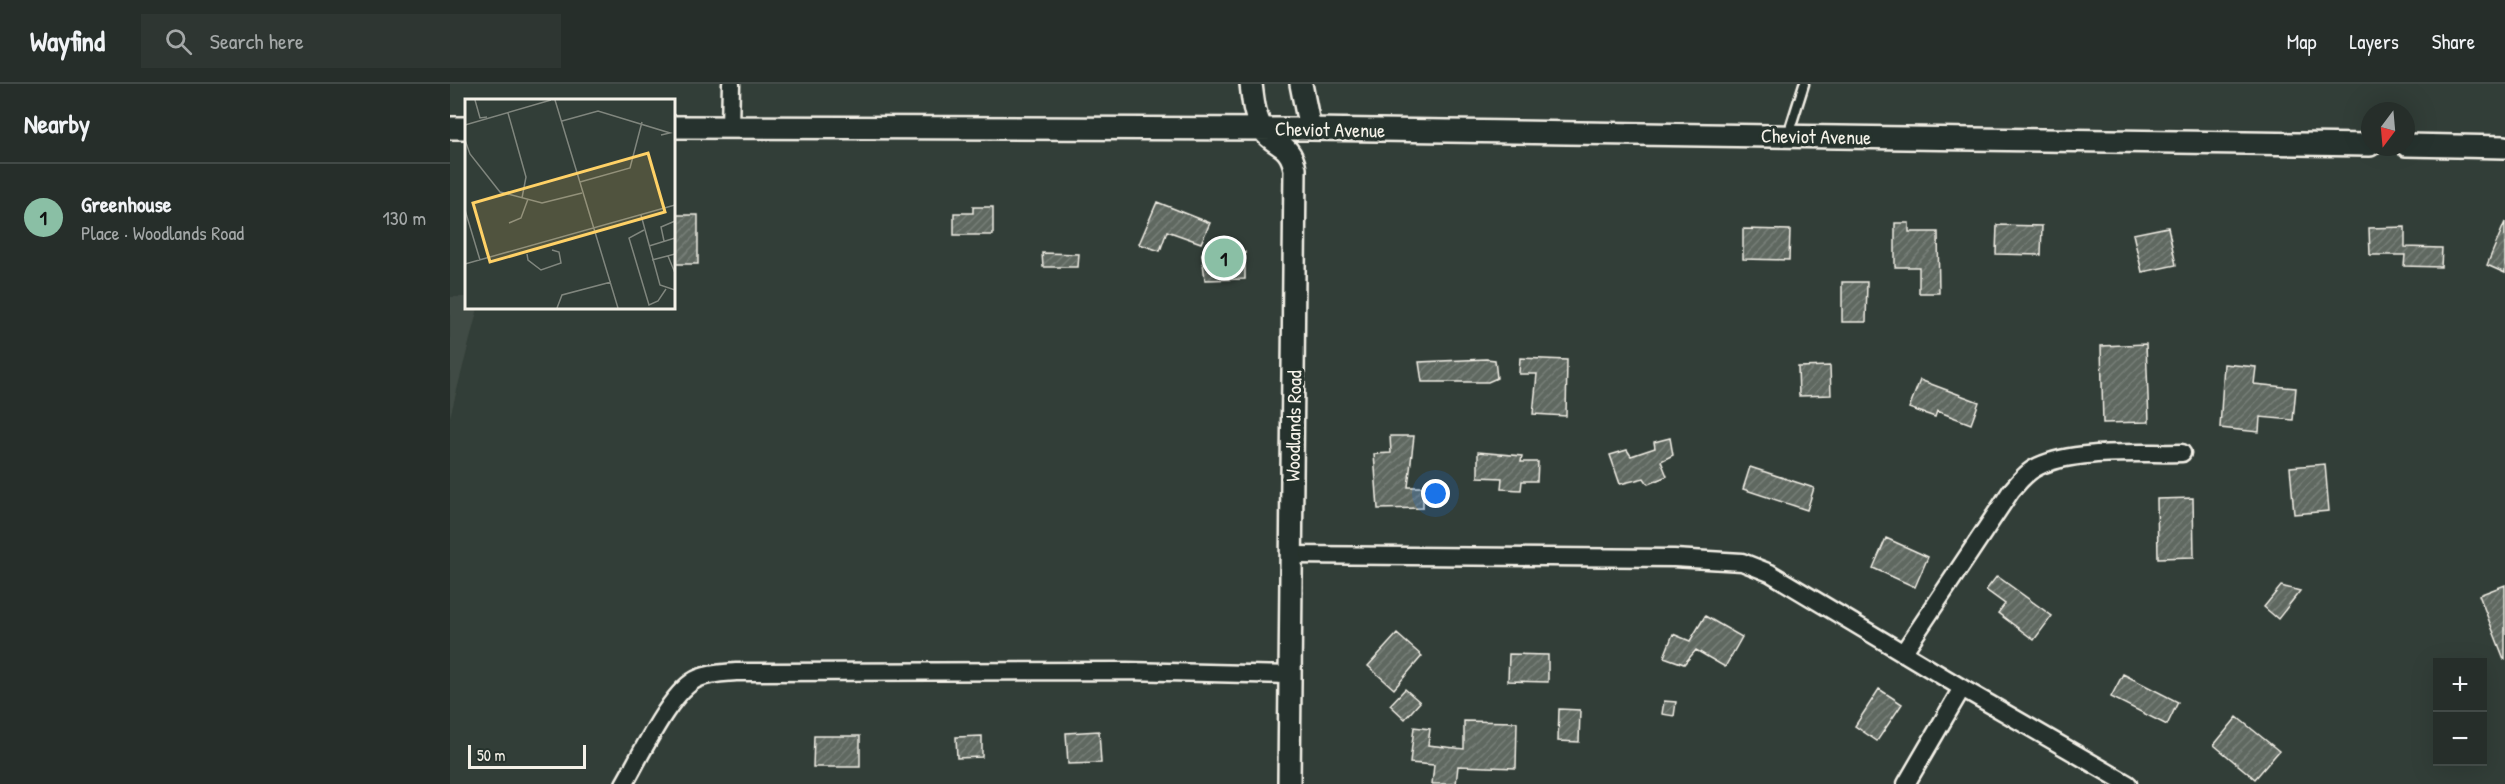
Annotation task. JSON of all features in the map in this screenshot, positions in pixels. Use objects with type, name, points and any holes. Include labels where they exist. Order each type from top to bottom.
[{"type":"street","points":[[730,127],[731,84]]},
{"type":"street","points":[[1251,84],[1256,114],[1262,129]]},
{"type":"street","points":[[1301,84],[1310,129]]},
{"type":"street","name":"Cheviot Avenue","points":[[675,127],[1310,129],[2361,145]]},
{"type":"street","name":"Woodlands Road","points":[[1262,129],[1289,151],[1295,169],[1289,675],[1290,784]]},
{"type":"street","points":[[2415,145],[2505,147]]},
{"type":"street","points":[[1903,653],[2011,491],[2022,478],[2038,466],[2080,456],[2182,453]]},
{"type":"street","points":[[1291,555],[1674,558],[1742,562],[1770,573],[2128,784]]},
{"type":"street","points":[[624,784],[673,699],[691,682],[711,674],[736,672],[1127,671],[1289,675]]},
{"type":"street","points":[[1906,784],[1962,688]]},
{"type":"lane","points":[[1787,136],[1804,84]]},
{"type":"shaded area","points":[[450,297],[465,297],[465,309],[478,309],[450,417]]},
{"type":"building","points":[[1157,202],[1210,223],[1201,243],[1167,231],[1160,251],[1139,244]]},
{"type":"building","points":[[973,207],[993,207],[993,235],[954,235],[954,213],[973,213]]},
{"type":"building","points":[[675,215],[698,215],[698,264],[675,264]]},
{"type":"building","points":[[2505,222],[2505,273],[2487,265]]},
{"type":"building","points":[[1895,223],[1909,223],[1909,232],[1938,232],[1939,293],[1919,293],[1919,267],[1895,267]]},
{"type":"building","points":[[1997,225],[2042,226],[2041,255],[1996,254]]},
{"type":"building","points":[[2168,227],[2176,265],[2142,272],[2133,234]]},
{"type":"building","points":[[2405,227],[2405,247],[2442,248],[2441,267],[2404,266],[2405,255],[2370,255],[2369,228]]},
{"type":"building","points":[[1743,229],[1790,230],[1789,260],[1743,259]]},
{"type":"building","points":[[1245,252],[1245,279],[1205,280],[1202,254]]},
{"type":"building","points":[[1042,253],[1079,254],[1078,267],[1043,267]]},
{"type":"building","points":[[1842,282],[1867,282],[1866,322],[1842,322]]},
{"type":"building","points":[[2146,344],[2149,422],[2103,423],[2101,346]]},
{"type":"building","points":[[1520,358],[1567,360],[1566,416],[1533,414],[1537,374],[1519,374]]},
{"type":"building","points":[[1495,360],[1497,378],[1488,382],[1422,382],[1419,362]]},
{"type":"building","points":[[2224,364],[2256,367],[2254,384],[2296,388],[2293,420],[2260,417],[2259,432],[2220,428]]},
{"type":"building","points":[[1830,366],[1831,395],[1799,396],[1798,367]]},
{"type":"building","points":[[1920,380],[1979,402],[1971,424],[1937,411],[1935,417],[1909,408]]},
{"type":"building","points":[[1390,436],[1414,436],[1408,487],[1423,487],[1423,508],[1378,509],[1374,454],[1391,453]]},
{"type":"building","points":[[1670,438],[1673,455],[1661,461],[1667,476],[1648,484],[1644,478],[1620,484],[1610,455],[1627,450],[1631,456],[1655,448],[1654,442]]},
{"type":"building","points":[[1478,452],[1522,456],[1521,462],[1538,462],[1537,481],[1522,481],[1521,490],[1501,489],[1502,478],[1478,477]]},
{"type":"building","points":[[2325,464],[2329,511],[2294,514],[2290,467]]},
{"type":"building","points":[[1750,467],[1814,488],[1807,510],[1743,489]]},
{"type":"building","points":[[2193,498],[2194,557],[2158,558],[2157,499]]},
{"type":"building","points":[[1886,538],[1928,557],[1915,587],[1873,568]]},
{"type":"building","points":[[1997,576],[2052,616],[2034,640],[1998,613],[2005,604],[1986,590]]},
{"type":"building","points":[[2505,585],[2505,659],[2504,659],[2479,595]]},
{"type":"building","points":[[2281,586],[2300,591],[2278,619],[2264,607]]},
{"type":"building","points":[[1705,616],[1742,637],[1725,667],[1696,650],[1684,664],[1664,657],[1673,634],[1690,641]]},
{"type":"building","points":[[1397,634],[1422,656],[1394,689],[1368,666]]},
{"type":"building","points":[[1509,654],[1548,655],[1548,682],[1508,681]]},
{"type":"building","points":[[2123,674],[2178,702],[2167,725],[2111,697]]},
{"type":"building","points":[[1405,689],[1420,702],[1405,719],[1390,705]]},
{"type":"building","points":[[1879,689],[1902,704],[1877,741],[1855,726]]},
{"type":"building","points":[[1664,701],[1676,702],[1674,716],[1662,714]]},
{"type":"building","points":[[1559,709],[1580,710],[1579,742],[1558,741]]},
{"type":"building","points":[[2237,717],[2279,751],[2255,779],[2214,745]]},
{"type":"building","points":[[1464,721],[1517,722],[1516,768],[1458,766],[1456,784],[1432,784],[1434,765],[1410,763],[1414,727],[1430,729],[1428,745],[1464,749]]},
{"type":"building","points":[[1099,731],[1101,763],[1068,764],[1066,733]]},
{"type":"building","points":[[814,736],[860,736],[860,767],[813,767]]},
{"type":"building","points":[[982,736],[982,757],[957,758],[956,737]]},
{"type":"place","name":"Greenhouse","points":[[1224,258]]}]
